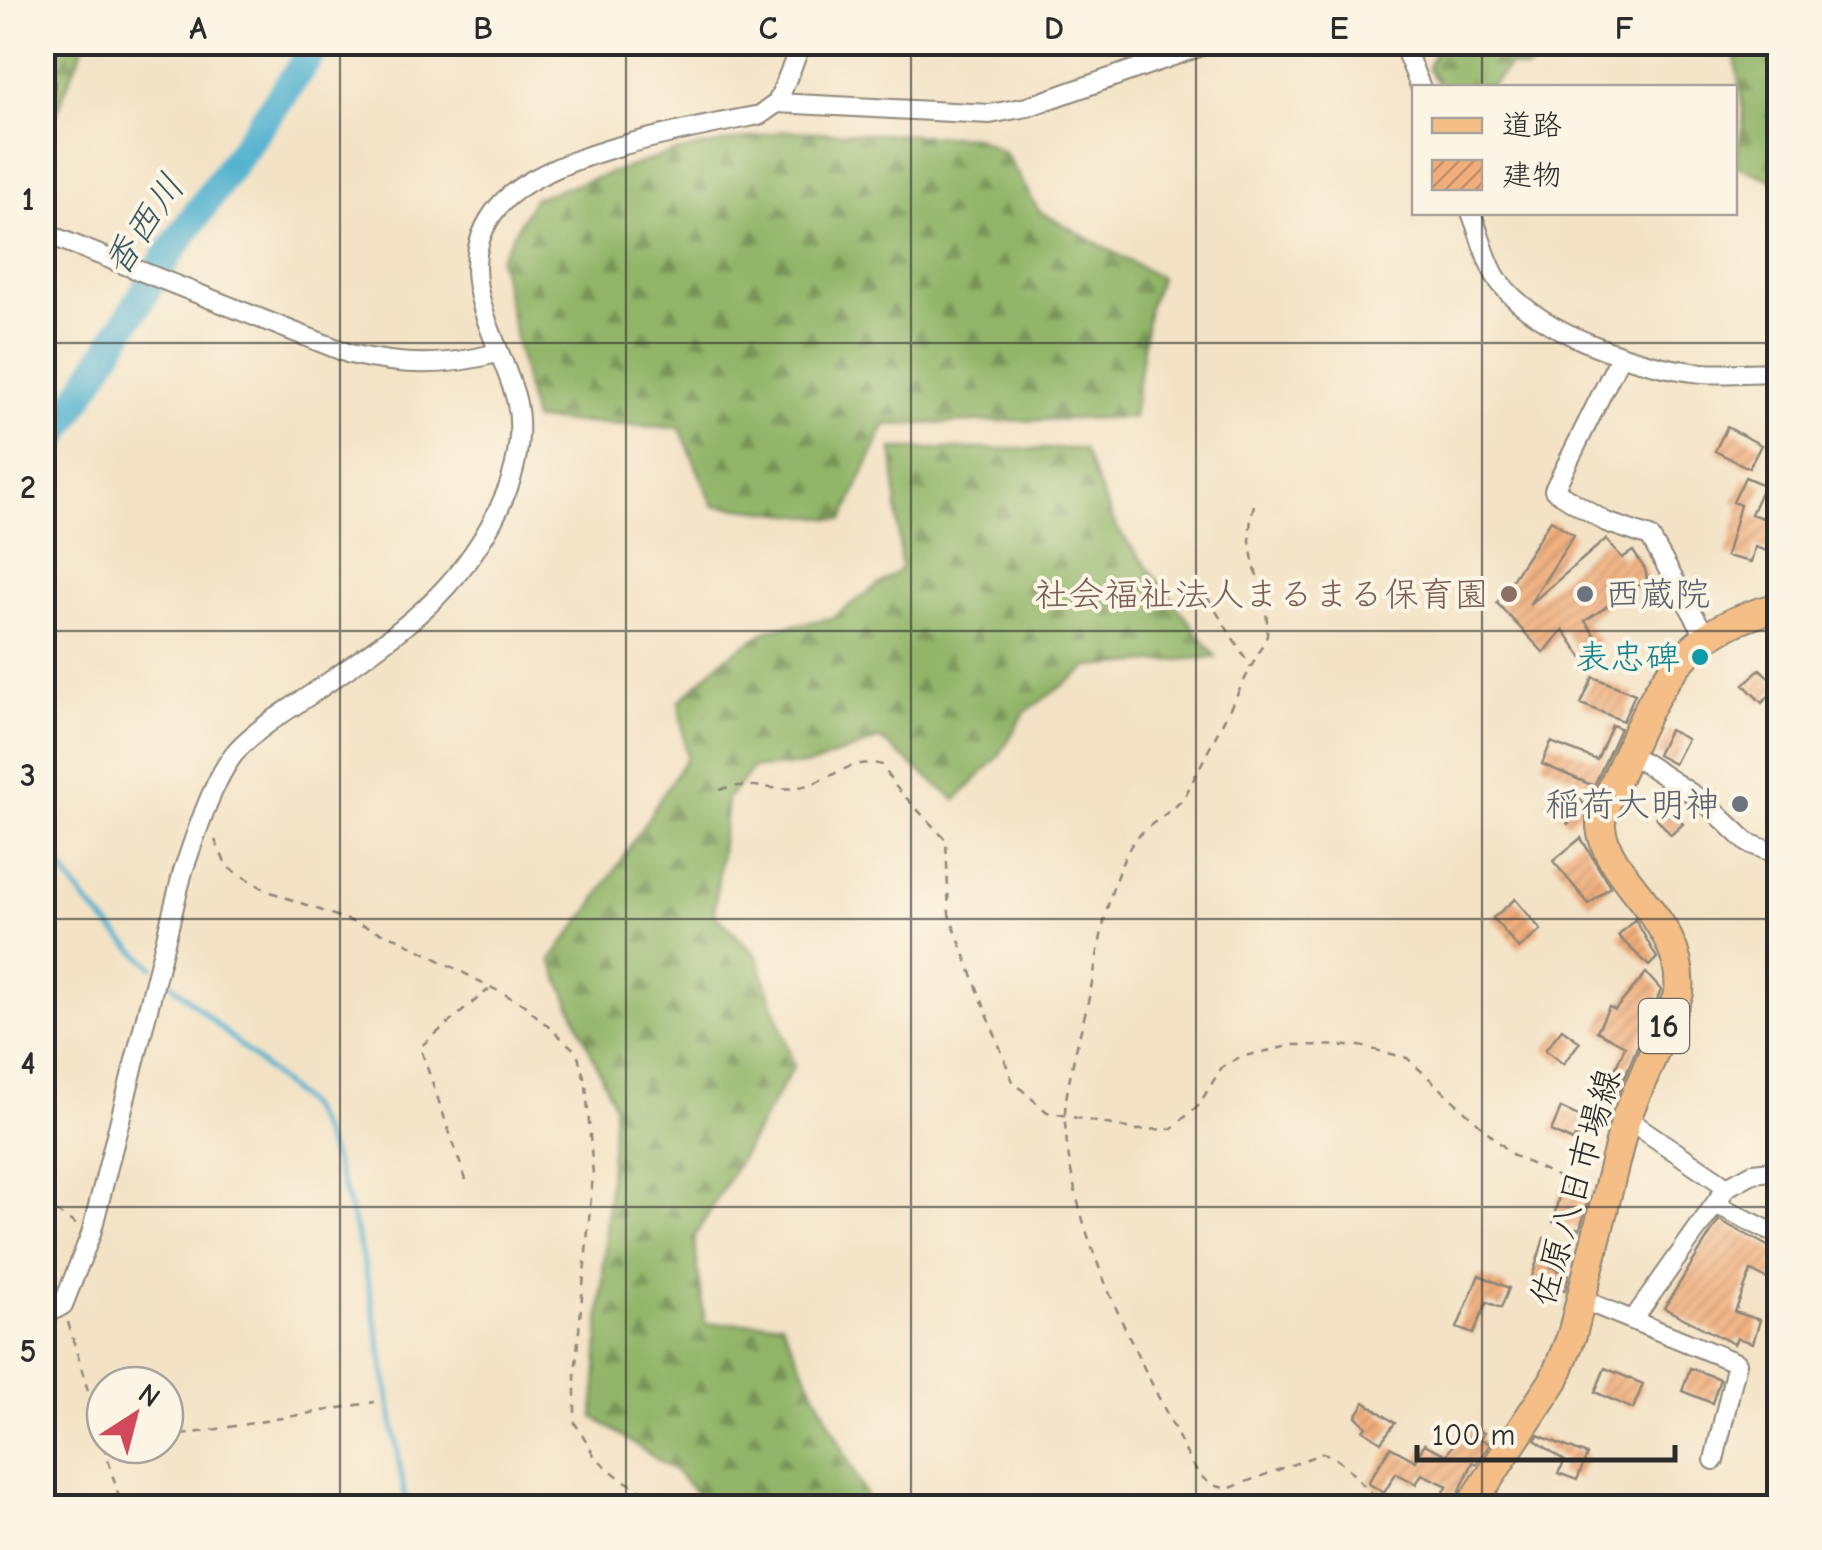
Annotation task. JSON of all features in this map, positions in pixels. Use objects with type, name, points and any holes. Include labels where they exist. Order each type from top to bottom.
[{"type":"main road","name":"佐原八日市場線","points":[[1468,1508],[1554,1380],[1582,1300],[1603,1198],[1626,1118],[1679,993],[1680,975],[1670,943],[1612,853],[1601,828],[1608,797],[1661,684],[1704,635],[1780,607]]},
{"type":"street","points":[[42,183],[46,42]]},
{"type":"street","points":[[42,1317],[63,1305],[91,1234],[183,871],[204,814],[237,750],[412,624],[435,603],[487,532],[509,486],[520,438],[516,400],[481,310],[479,248],[496,208],[550,168],[760,116],[777,103],[802,42]]},
{"type":"street","points":[[777,103],[990,114],[1026,108],[1212,42]]},
{"type":"street","points":[[1402,42],[1419,85]]},
{"type":"street","points":[[1472,215],[1500,283],[1540,316],[1621,355],[1704,373],[1780,372]]},
{"type":"street","points":[[42,232],[165,284],[350,354],[401,365],[454,365],[497,353]]},
{"type":"street","points":[[1621,355],[1554,490],[1606,522],[1650,536],[1704,635]]},
{"type":"street","points":[[1629,753],[1706,803],[1748,843],[1780,855]]},
{"type":"street","points":[[1626,1118],[1727,1188]]},
{"type":"street","points":[[1633,1320],[1727,1188],[1752,1173],[1780,1170]]},
{"type":"street","points":[[1715,1204],[1780,1236]]},
{"type":"street","points":[[1582,1300],[1737,1363],[1714,1460]]},
{"type":"path","points":[[1254,505],[1247,548],[1268,613],[1267,636],[1184,798],[1167,817],[1141,832],[1128,850],[1102,934],[1064,1119],[1078,1193],[1104,1278],[1190,1463],[1204,1480],[1216,1488],[1230,1488],[1317,1454],[1329,1454],[1365,1492],[1390,1508]]},
{"type":"path","points":[[1198,584],[1251,667]]},
{"type":"path","points":[[720,790],[740,783],[797,788],[869,761],[882,765],[896,788],[946,840],[949,914],[1014,1082],[1035,1105],[1064,1119],[1138,1130],[1171,1129],[1198,1106],[1222,1067],[1240,1057],[1294,1045],[1360,1046],[1407,1058],[1514,1156],[1603,1198]]},
{"type":"path","points":[[204,814],[227,867],[268,891],[400,939],[524,1004],[577,1052],[586,1084],[592,1174],[574,1375],[576,1424],[594,1458],[621,1478],[676,1508]]},
{"type":"path","points":[[466,1180],[420,1047],[490,988]]},
{"type":"path","points":[[42,1203],[91,1234]]},
{"type":"path","points":[[63,1305],[85,1380]]},
{"type":"path","points":[[185,1435],[376,1402]]},
{"type":"path","points":[[110,1465],[122,1508]]},
{"type":"green space","points":[[1446,42],[1578,43],[1525,70],[1510,65],[1492,85],[1440,85],[1428,68],[1435,51]]},
{"type":"green space","points":[[43,43],[85,43],[47,134]]},
{"type":"green space","points":[[1733,43],[1779,43],[1779,183],[1737,166],[1744,118]]},
{"type":"green space","points":[[785,131],[975,137],[1005,153],[1039,211],[1160,278],[1149,306],[1133,417],[885,425],[843,520],[713,505],[680,428],[533,420],[499,259],[534,198],[675,152]]},
{"type":"green space","points":[[893,449],[1083,449],[1116,527],[1216,657],[1089,667],[1025,712],[999,756],[956,800],[880,739],[810,765],[753,768],[727,799],[714,913],[757,956],[794,1066],[694,1238],[705,1324],[781,1322],[871,1507],[709,1507],[676,1472],[594,1417],[614,1105],[551,960],[590,909],[687,757],[679,702],[722,660],[768,630],[832,618],[901,569]]},
{"type":"building","points":[[1727,427],[1761,445],[1749,468],[1715,451]]},
{"type":"building","points":[[1745,477],[1764,485],[1751,514],[1780,524],[1773,553],[1755,547],[1751,562],[1726,556],[1740,505],[1733,502]]},
{"type":"building","points":[[1551,520],[1574,535],[1529,605],[1606,539],[1622,558],[1633,551],[1645,569],[1647,579],[1585,621],[1601,644],[1582,657],[1563,629],[1544,653],[1497,603]]},
{"type":"building","points":[[1760,669],[1778,687],[1762,703],[1744,685]]},
{"type":"building","points":[[1593,677],[1635,694],[1623,721],[1581,704]]},
{"type":"building","points":[[1612,725],[1620,728],[1594,786],[1542,764],[1551,742],[1597,760]]},
{"type":"building","points":[[1669,730],[1687,739],[1674,764],[1657,755]]},
{"type":"building","points":[[1576,793],[1586,807],[1568,824],[1556,808]]},
{"type":"building","points":[[1667,807],[1683,824],[1671,835],[1656,817]]},
{"type":"building","points":[[1581,838],[1610,887],[1589,904],[1553,861]]},
{"type":"building","points":[[1515,899],[1541,930],[1519,949],[1493,918]]},
{"type":"building","points":[[1635,919],[1657,958],[1649,966],[1618,936]]},
{"type":"building","points":[[1646,973],[1661,990],[1617,1095],[1606,1091],[1625,1046],[1597,1031],[1609,1007],[1615,1010]]},
{"type":"building","points":[[1562,1029],[1580,1042],[1563,1064],[1545,1050]]},
{"type":"building","points":[[1561,1108],[1591,1122],[1583,1140],[1575,1137],[1573,1141],[1551,1131]]},
{"type":"building","points":[[1561,1187],[1585,1192],[1583,1199],[1588,1200],[1580,1229],[1553,1222]]},
{"type":"building","points":[[1719,1220],[1777,1251],[1771,1263],[1778,1267],[1771,1281],[1751,1271],[1735,1312],[1760,1320],[1753,1343],[1737,1338],[1734,1344],[1664,1308]]},
{"type":"building","points":[[1544,1238],[1558,1242],[1551,1267],[1569,1275],[1565,1290],[1532,1277]]},
{"type":"building","points":[[1479,1275],[1509,1288],[1501,1308],[1487,1302],[1473,1334],[1457,1328]]},
{"type":"building","points":[[1605,1368],[1643,1384],[1633,1409],[1595,1392]]},
{"type":"building","points":[[1690,1368],[1720,1379],[1712,1403],[1682,1391]]},
{"type":"building","points":[[1365,1402],[1395,1423],[1381,1442],[1363,1430],[1366,1426],[1356,1416]]},
{"type":"building","points":[[1465,1423],[1484,1433],[1481,1439],[1490,1444],[1477,1464],[1473,1462],[1452,1508],[1432,1508],[1448,1486],[1422,1474],[1416,1484],[1396,1473],[1384,1493],[1368,1483],[1390,1447],[1416,1461],[1424,1444],[1447,1455]]},
{"type":"building","points":[[1538,1435],[1587,1455],[1577,1480],[1558,1473],[1565,1461],[1535,1440]]},
{"type":"waterway","name":"香西川","points":[[42,457],[166,258],[319,42]]},
{"type":"waterway","points":[[42,821],[60,864],[86,902],[153,967]]},
{"type":"waterway","points":[[161,974],[307,1106],[328,1146],[345,1193],[372,1300],[407,1508]]},
{"type":"place","name":"社会福祉法人まるまる保育園","points":[[1509,594]]},
{"type":"place","name":"西蔵院","points":[[1585,594]]},
{"type":"place","name":"表忠碑","points":[[1700,657]]},
{"type":"place","name":"稲荷大明神","points":[[1740,804]]}]
